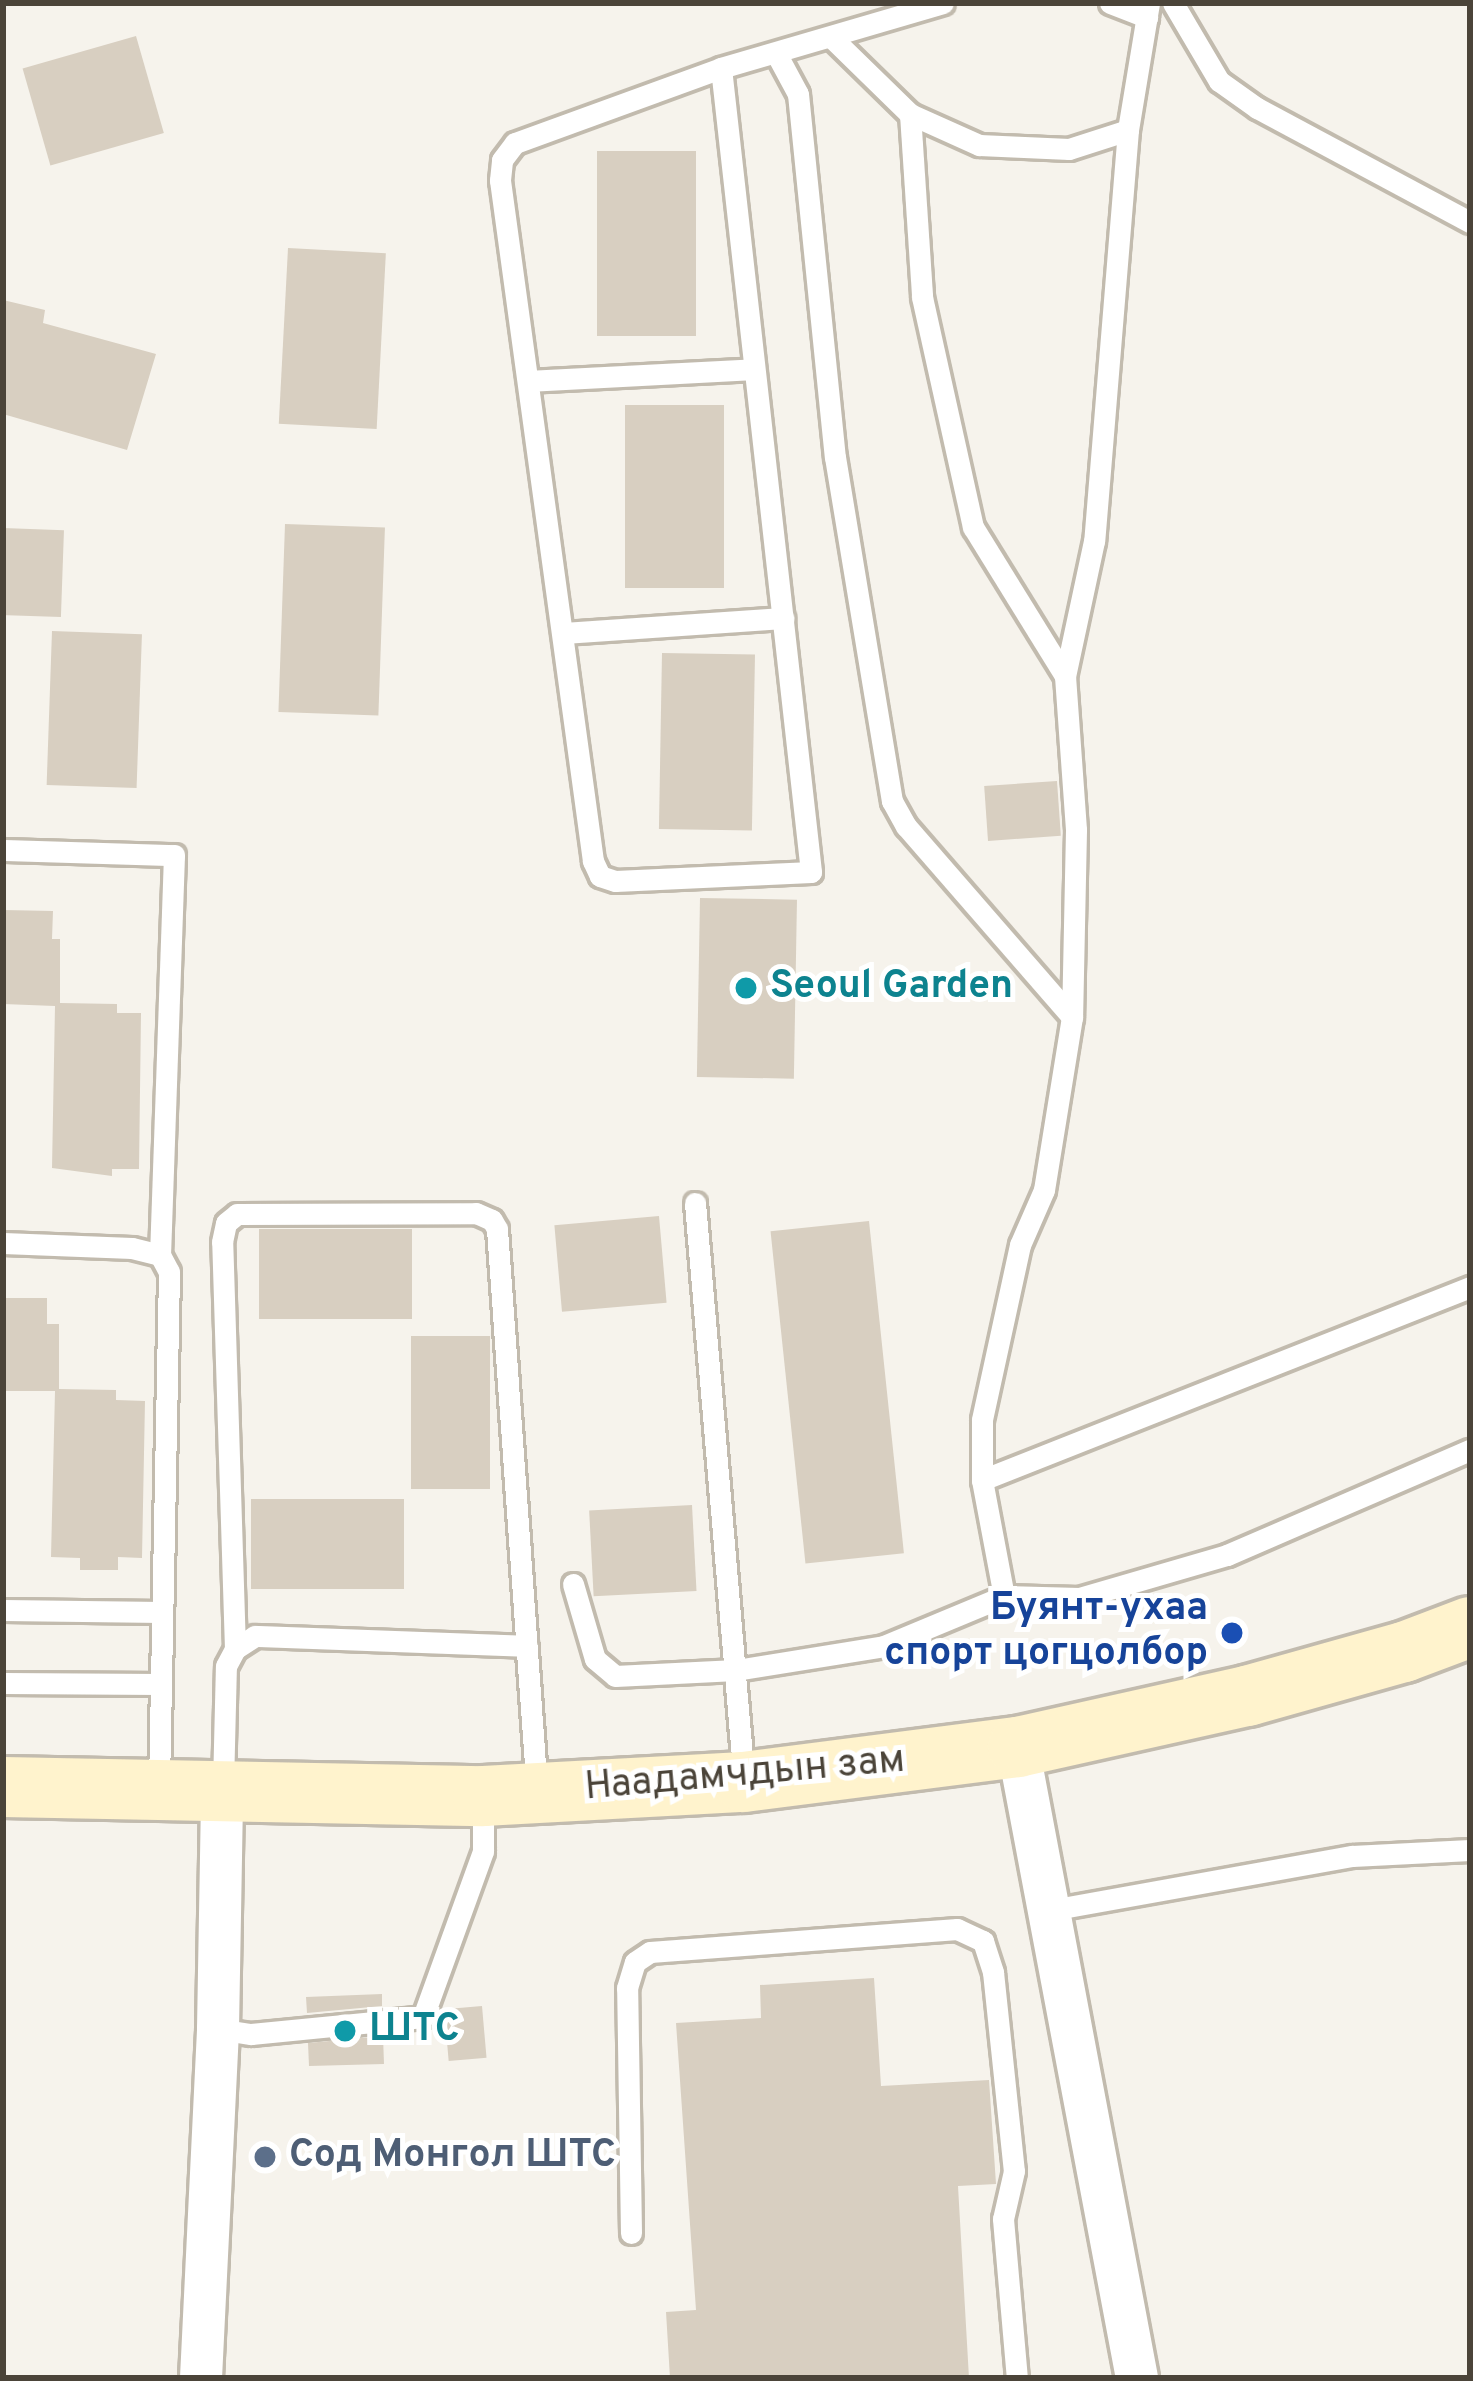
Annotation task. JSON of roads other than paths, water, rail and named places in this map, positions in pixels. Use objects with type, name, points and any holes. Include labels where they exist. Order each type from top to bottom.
[{"type":"main road","name":"Наадамчдын зам","points":[[3,1787],[510,1794],[744,1782],[1018,1747],[1247,1696],[1404,1652],[1470,1627]]},
{"type":"street","points":[[1018,1747],[1137,2378]]},
{"type":"street","points":[[201,2378],[218,2029],[222,1793]]},
{"type":"lane","points":[[721,68],[811,872],[615,880],[600,876],[593,861],[500,180],[502,160],[515,143],[721,68],[776,56],[944,3]]},
{"type":"lane","points":[[1004,1596],[982,1480],[982,1420],[1020,1245],[1044,1190],[1072,1017],[1076,830],[1065,676],[1094,542],[1128,130],[1148,10],[1110,3]]},
{"type":"lane","points":[[1173,3],[1219,81],[1257,108],[1470,221]]},
{"type":"lane","points":[[832,38],[910,114],[979,146],[1069,149],[1128,130]]},
{"type":"lane","points":[[776,56],[797,94],[835,457],[892,801],[906,826],[1072,1017]]},
{"type":"lane","points":[[910,114],[922,297],[973,527],[1065,676]]},
{"type":"lane","points":[[529,381],[754,369]]},
{"type":"lane","points":[[563,633],[783,618]]},
{"type":"lane","points":[[3,850],[174,855],[160,1255],[169,1272],[158,1791]]},
{"type":"lane","points":[[695,1203],[744,1782]]},
{"type":"lane","points":[[218,2029],[251,2034],[422,2017],[483,1852],[510,1794],[527,1646],[497,1229],[492,1220],[476,1214],[237,1214],[226,1223],[222,1242],[235,1648],[226,1666],[222,1793]]},
{"type":"lane","points":[[3,1243],[132,1248],[160,1255]]},
{"type":"lane","points":[[982,1480],[1470,1288]]},
{"type":"lane","points":[[573,1584],[596,1659],[606,1673],[736,1670],[884,1646],[1004,1596],[1079,1598],[1227,1555],[1470,1450]]},
{"type":"lane","points":[[3,1610],[162,1612]]},
{"type":"lane","points":[[235,1648],[255,1636],[527,1646]]},
{"type":"lane","points":[[3,1682],[160,1684]]},
{"type":"lane","points":[[1052,1910],[1352,1856],[1470,1850]]},
{"type":"lane","points":[[631,2233],[627,1988],[635,1962],[650,1952],[957,1929],[983,1941],[993,1972],[1014,2171],[1003,2219],[1017,2378]]},
{"type":"place","name":"Seoul Garden","points":[[746,988]]},
{"type":"place","name":"Буянт-ухаа спорт цогцолбор","points":[[1232,1633]]},
{"type":"place","name":"ШТС","points":[[345,2031]]},
{"type":"place","name":"Сод Монгол ШТС","points":[[265,2157]]}]
